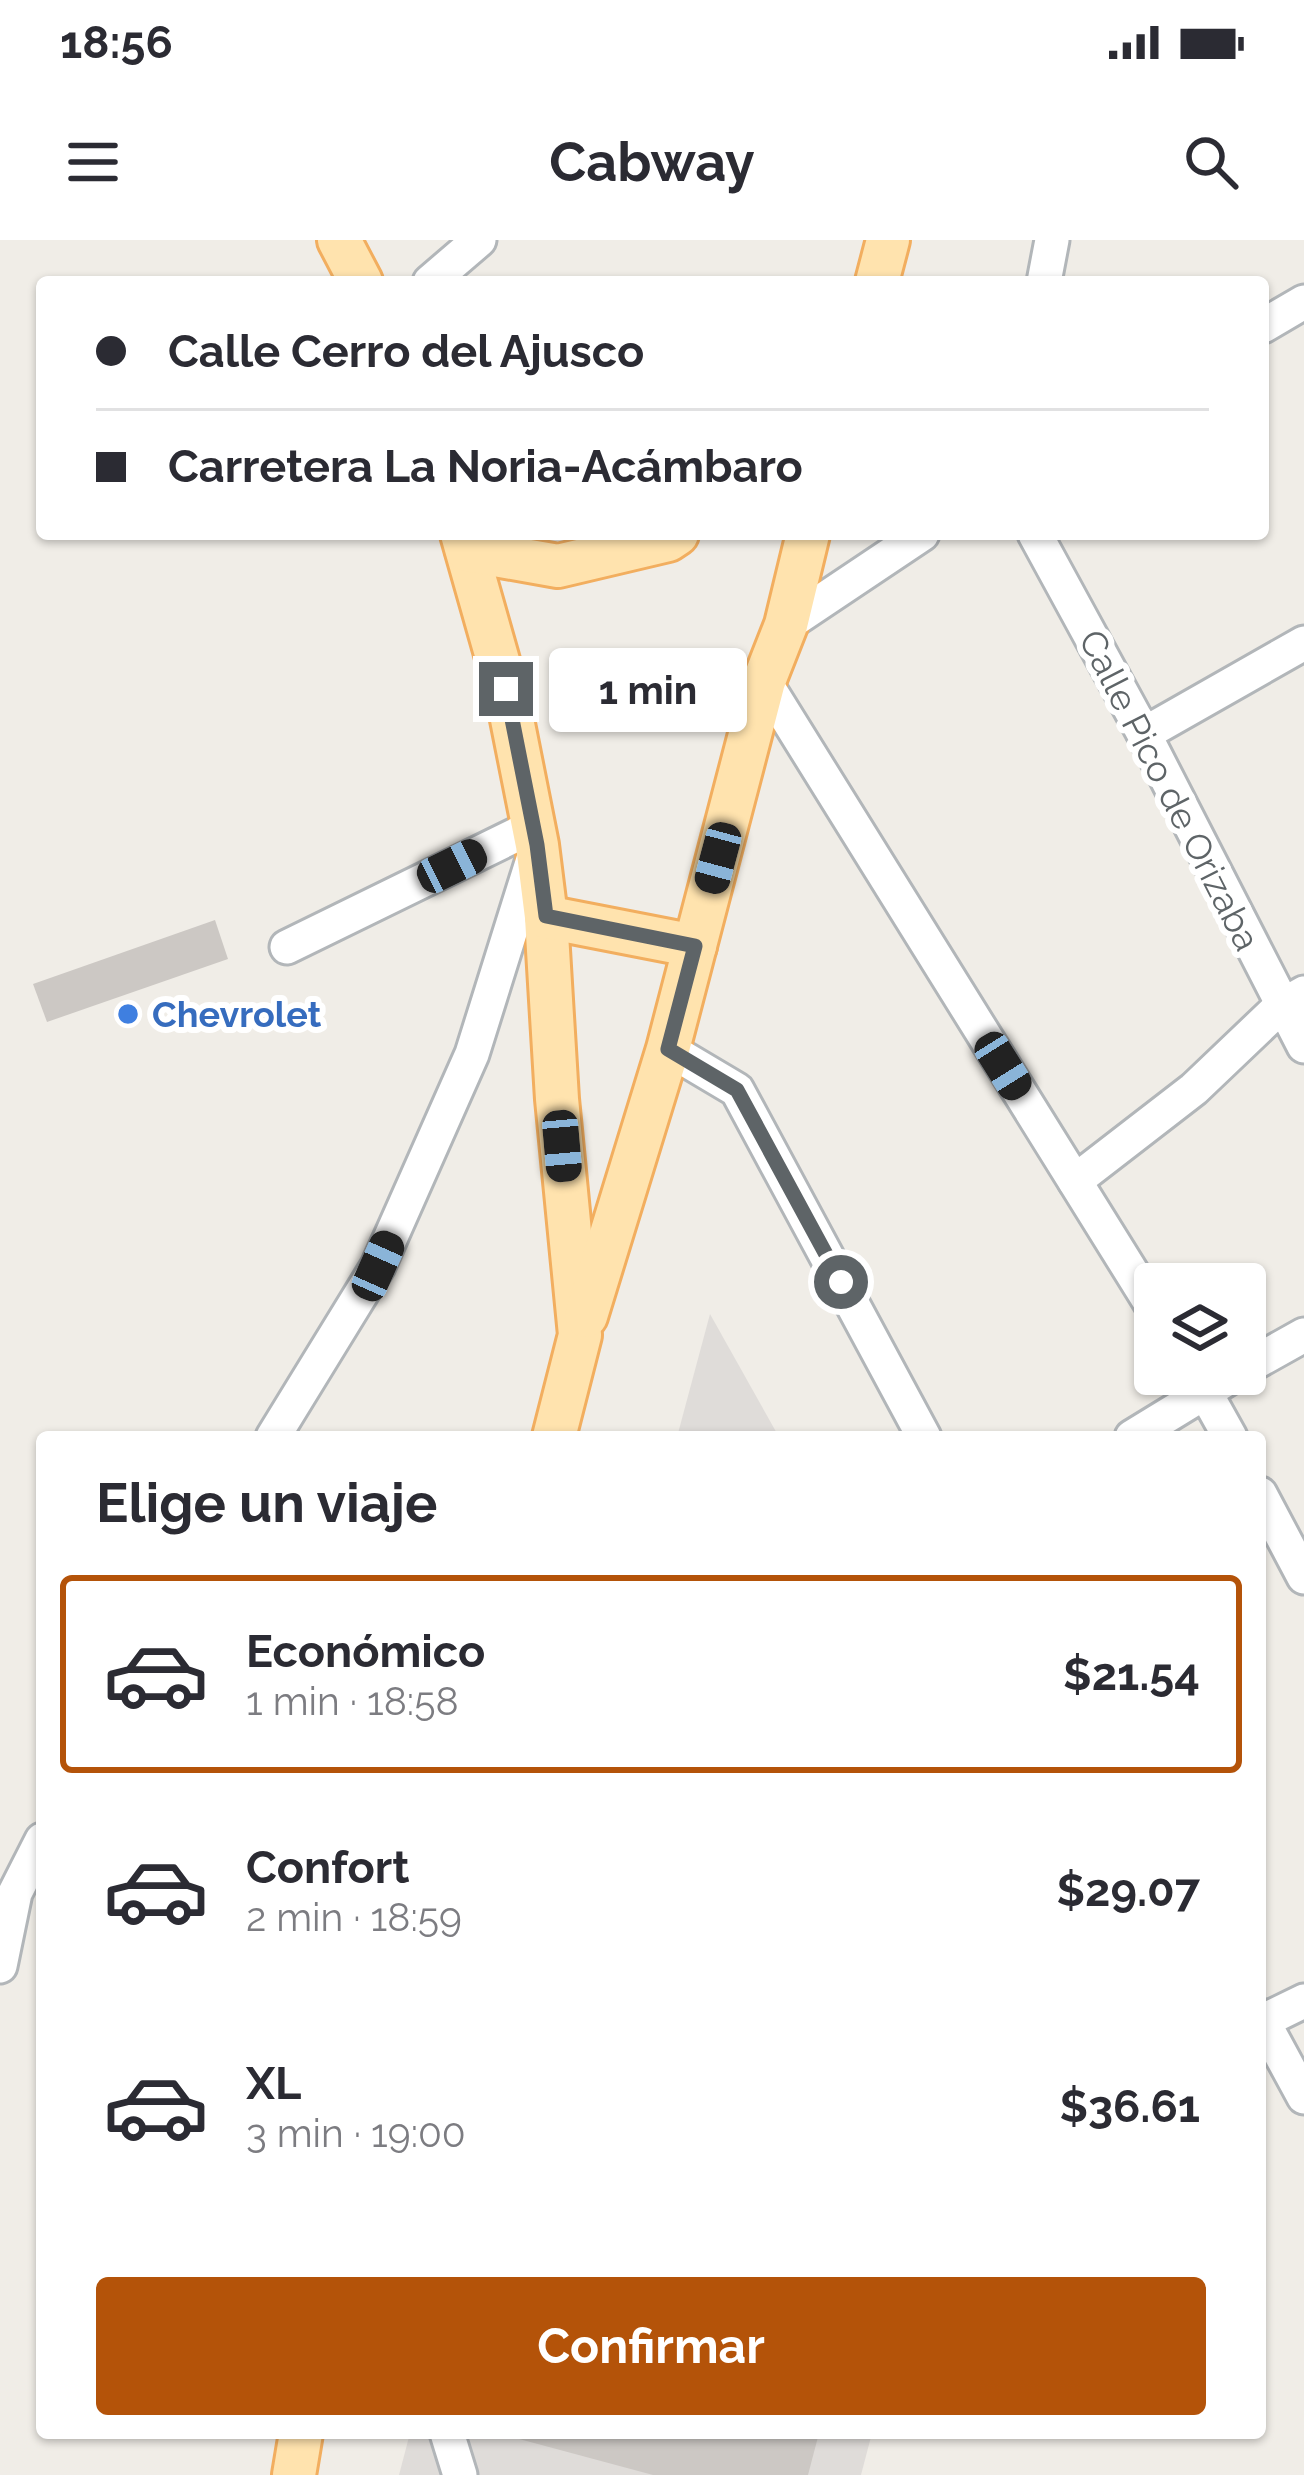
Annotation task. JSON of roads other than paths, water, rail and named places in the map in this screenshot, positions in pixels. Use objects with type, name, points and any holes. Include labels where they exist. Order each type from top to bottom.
[{"type":"main road","points":[[339,240],[358,276]]},
{"type":"main road","points":[[471,540],[557,566],[668,540]]},
{"type":"main road","points":[[471,540],[536,836],[580,1335]]},
{"type":"main road","points":[[556,1431],[580,1335],[668,1049],[764,681],[786,626],[807,540]]},
{"type":"main road","points":[[546,916],[695,946]]},
{"type":"street","points":[[437,276],[479,240]]},
{"type":"street","points":[[1045,276],[1052,240]]},
{"type":"street","points":[[1269,322],[1304,302]]},
{"type":"street","points":[[786,626],[913,540]]},
{"type":"street","name":"Calle Pico de Orizaba","points":[[1038,540],[1293,999],[1304,1046]]},
{"type":"street","points":[[1144,734],[1304,643]]},
{"type":"street","points":[[764,681],[1134,1276]]},
{"type":"street","points":[[287,947],[536,836]]},
{"type":"street","points":[[277,1431],[378,1266],[472,1054],[536,836]]},
{"type":"street","points":[[1075,1181],[1194,1089],[1293,999]]},
{"type":"street","points":[[668,1049],[737,1090],[921,1431]]},
{"type":"street","points":[[1266,1356],[1304,1335]]},
{"type":"street","points":[[1140,1431],[1191,1395]]},
{"type":"street","points":[[1217,1395],[1228,1431]]},
{"type":"street","points":[[1266,1505],[1304,1577]]},
{"type":"street","points":[[0,1966],[15,1894],[36,1852]]},
{"type":"street","points":[[1266,2016],[1304,2000]]},
{"type":"street","points":[[1266,2026],[1304,2097]]},
{"type":"street","points":[[449,2439],[460,2475]]},
{"type":"place","name":"Chevrolet","points":[[128,1014]]}]
